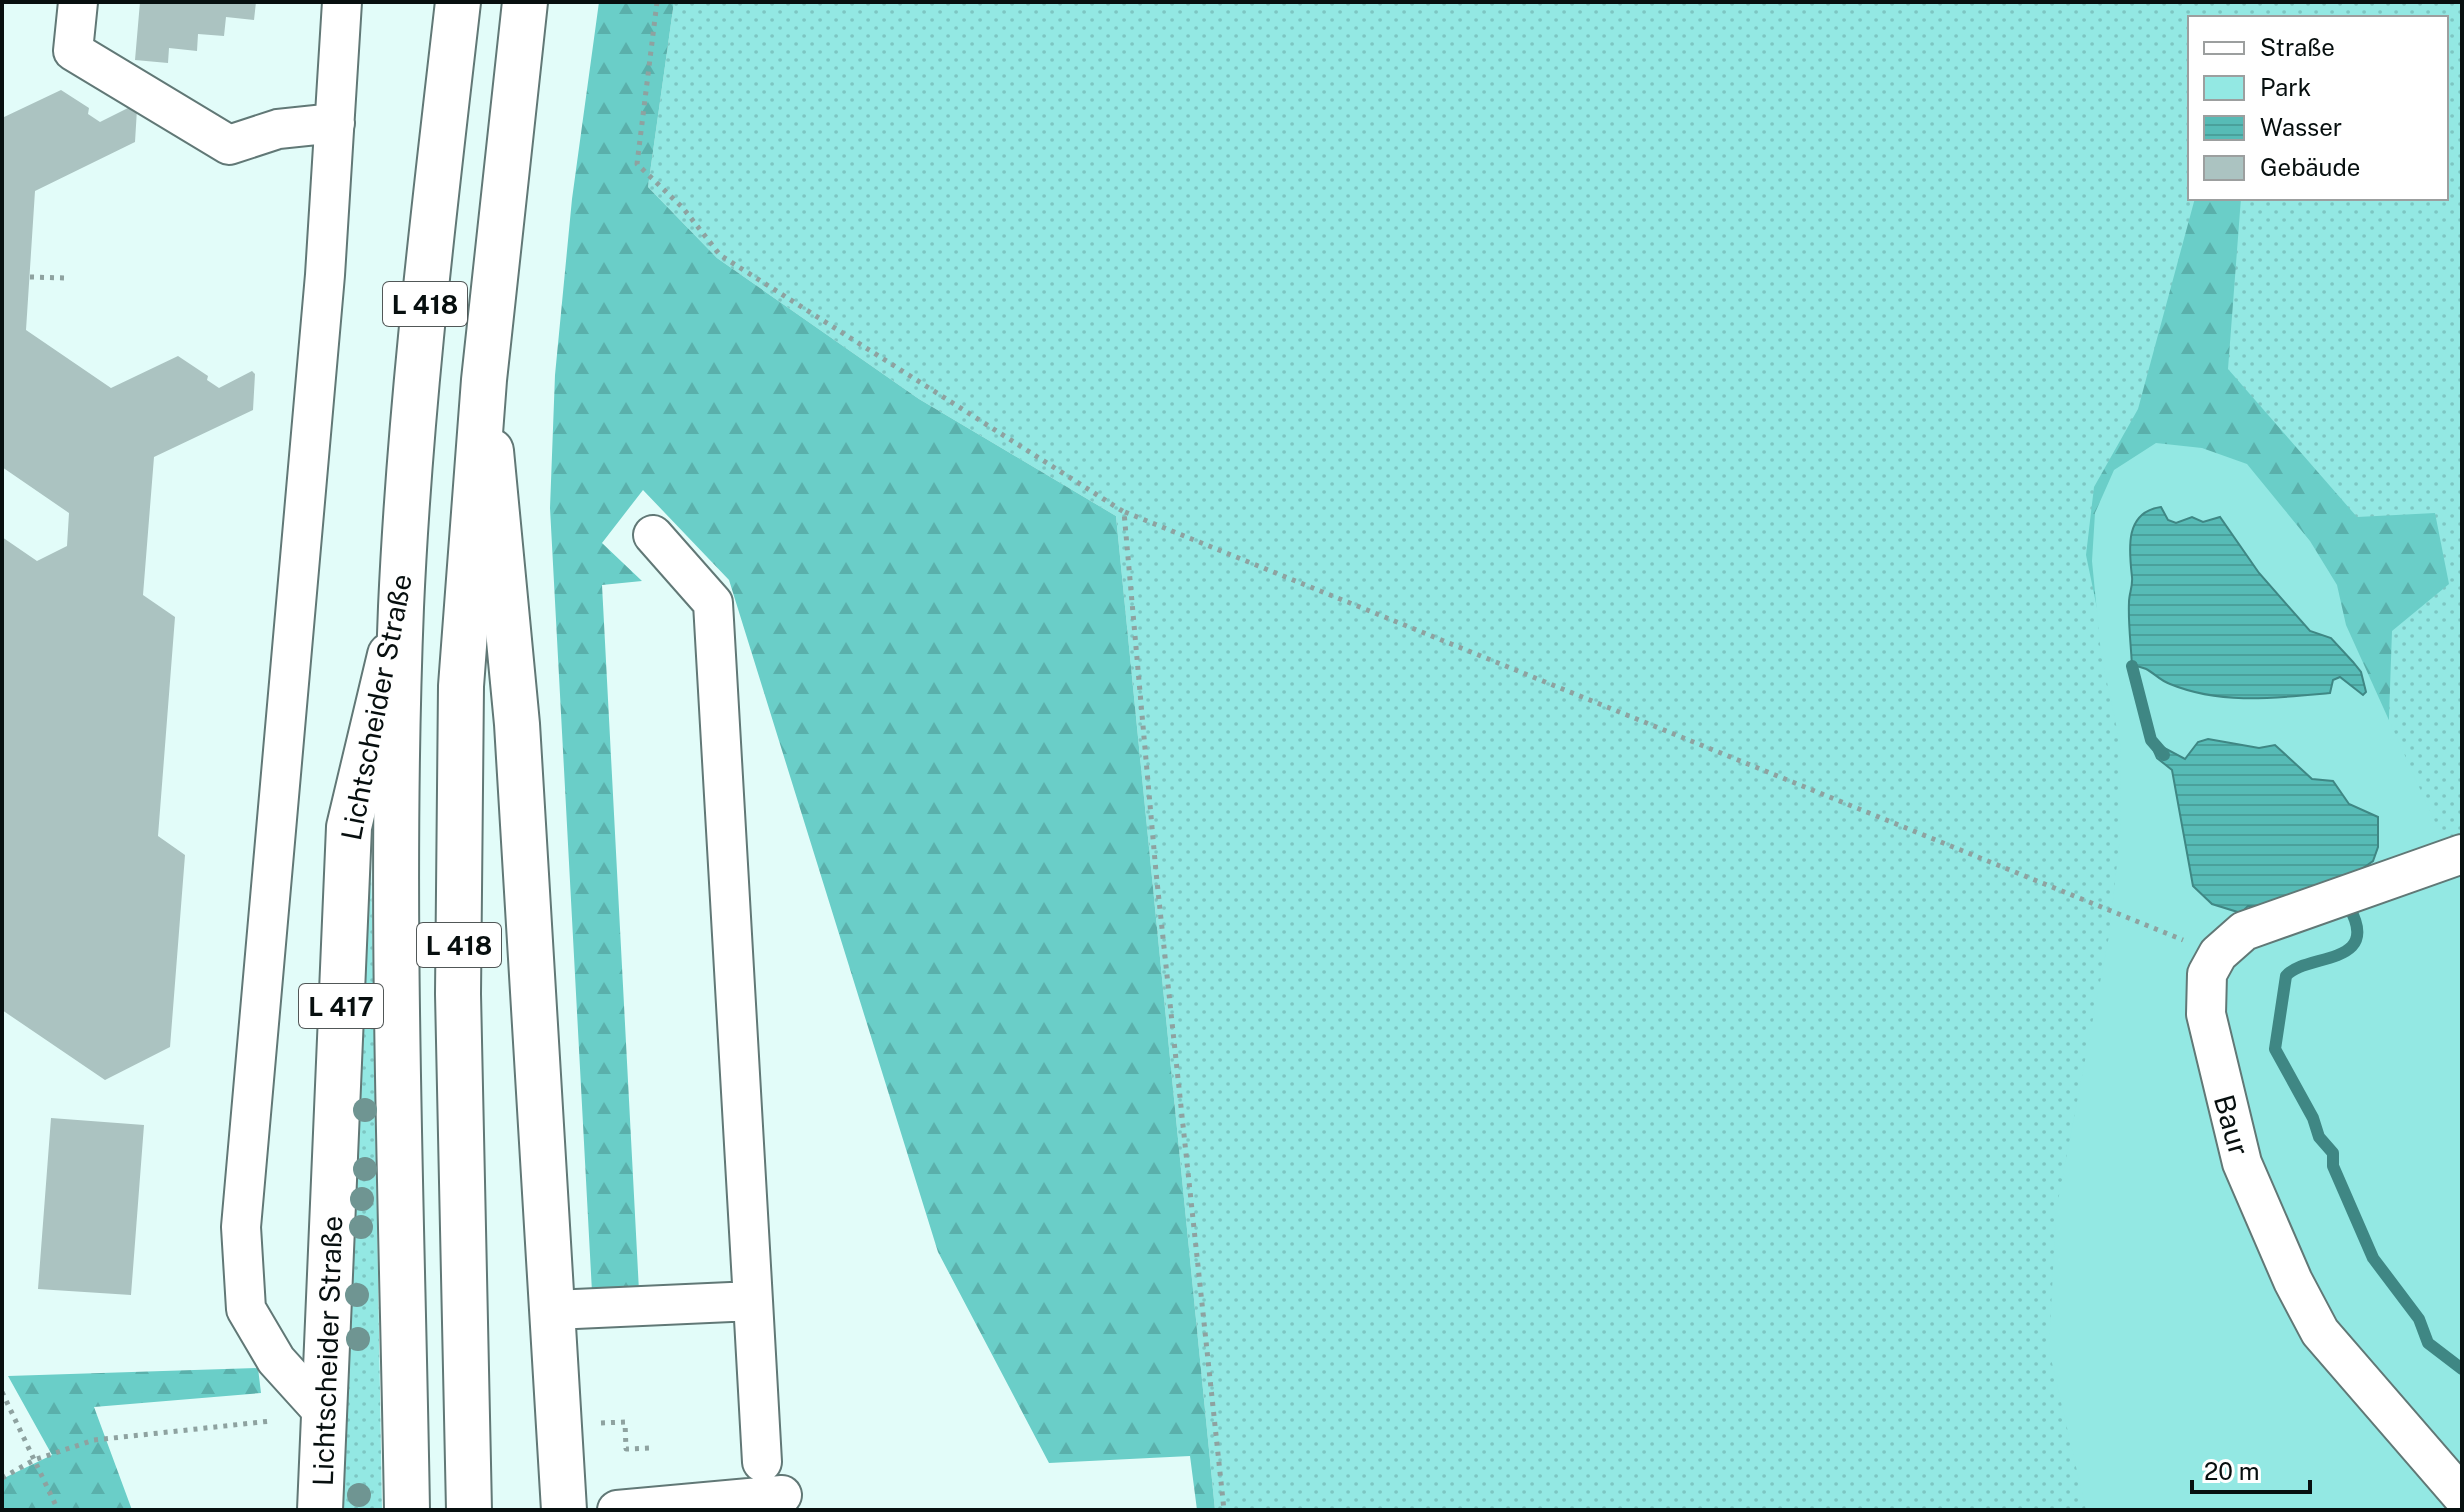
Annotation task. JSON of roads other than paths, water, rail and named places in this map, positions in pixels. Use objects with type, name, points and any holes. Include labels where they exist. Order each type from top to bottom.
[{"type":"main road","name":"Lichtscheider Straße","points":[[320,1510],[349,827],[401,606],[428,274],[458,2]]},
{"type":"main road","name":"L 418","points":[[469,1510],[458,994],[461,686],[484,380],[525,2]]},
{"type":"main road","points":[[484,380],[517,724],[564,1510]]},
{"type":"main road","name":"L 418","points":[[401,606],[397,919],[407,1510]]},
{"type":"street","points":[[78,2],[73,51],[229,145],[278,129],[335,123]]},
{"type":"street","points":[[324,1413],[276,1360],[246,1309],[241,1227],[325,275],[342,2]]},
{"type":"street","points":[[653,535],[713,603],[762,1462]]},
{"type":"street","name":"Baur","points":[[2462,854],[2244,931],[2218,954],[2207,974],[2206,1014],[2242,1163],[2293,1281],[2320,1332],[2462,1496]]},
{"type":"street","points":[[553,1310],[753,1301]]},
{"type":"street","points":[[617,1510],[782,1495]]},
{"type":"water","points":[[2161,507],[2168,520],[2176,523],[2192,517],[2203,522],[2220,517],[2259,573],[2310,631],[2331,638],[2353,662],[2361,672],[2366,692],[2363,695],[2340,677],[2333,680],[2330,693],[2269,698],[2209,695],[2165,682],[2144,668],[2132,666],[2130,544],[2140,516]]},
{"type":"water","points":[[2208,739],[2259,748],[2275,745],[2312,779],[2333,781],[2349,804],[2378,817],[2378,847],[2373,861],[2356,873],[2270,907],[2248,906],[2241,913],[2212,904],[2193,886],[2172,770],[2157,758],[2153,749],[2157,744],[2185,759],[2198,742]]},
{"type":"waterway","points":[[2132,666],[2151,740],[2164,755]]},
{"type":"waterway","points":[[2349,907],[2357,926],[2356,940],[2349,949],[2295,969],[2286,976],[2275,1049],[2313,1118],[2319,1137],[2333,1153],[2333,1166],[2373,1258],[2419,1319],[2428,1343],[2462,1369]]}]
